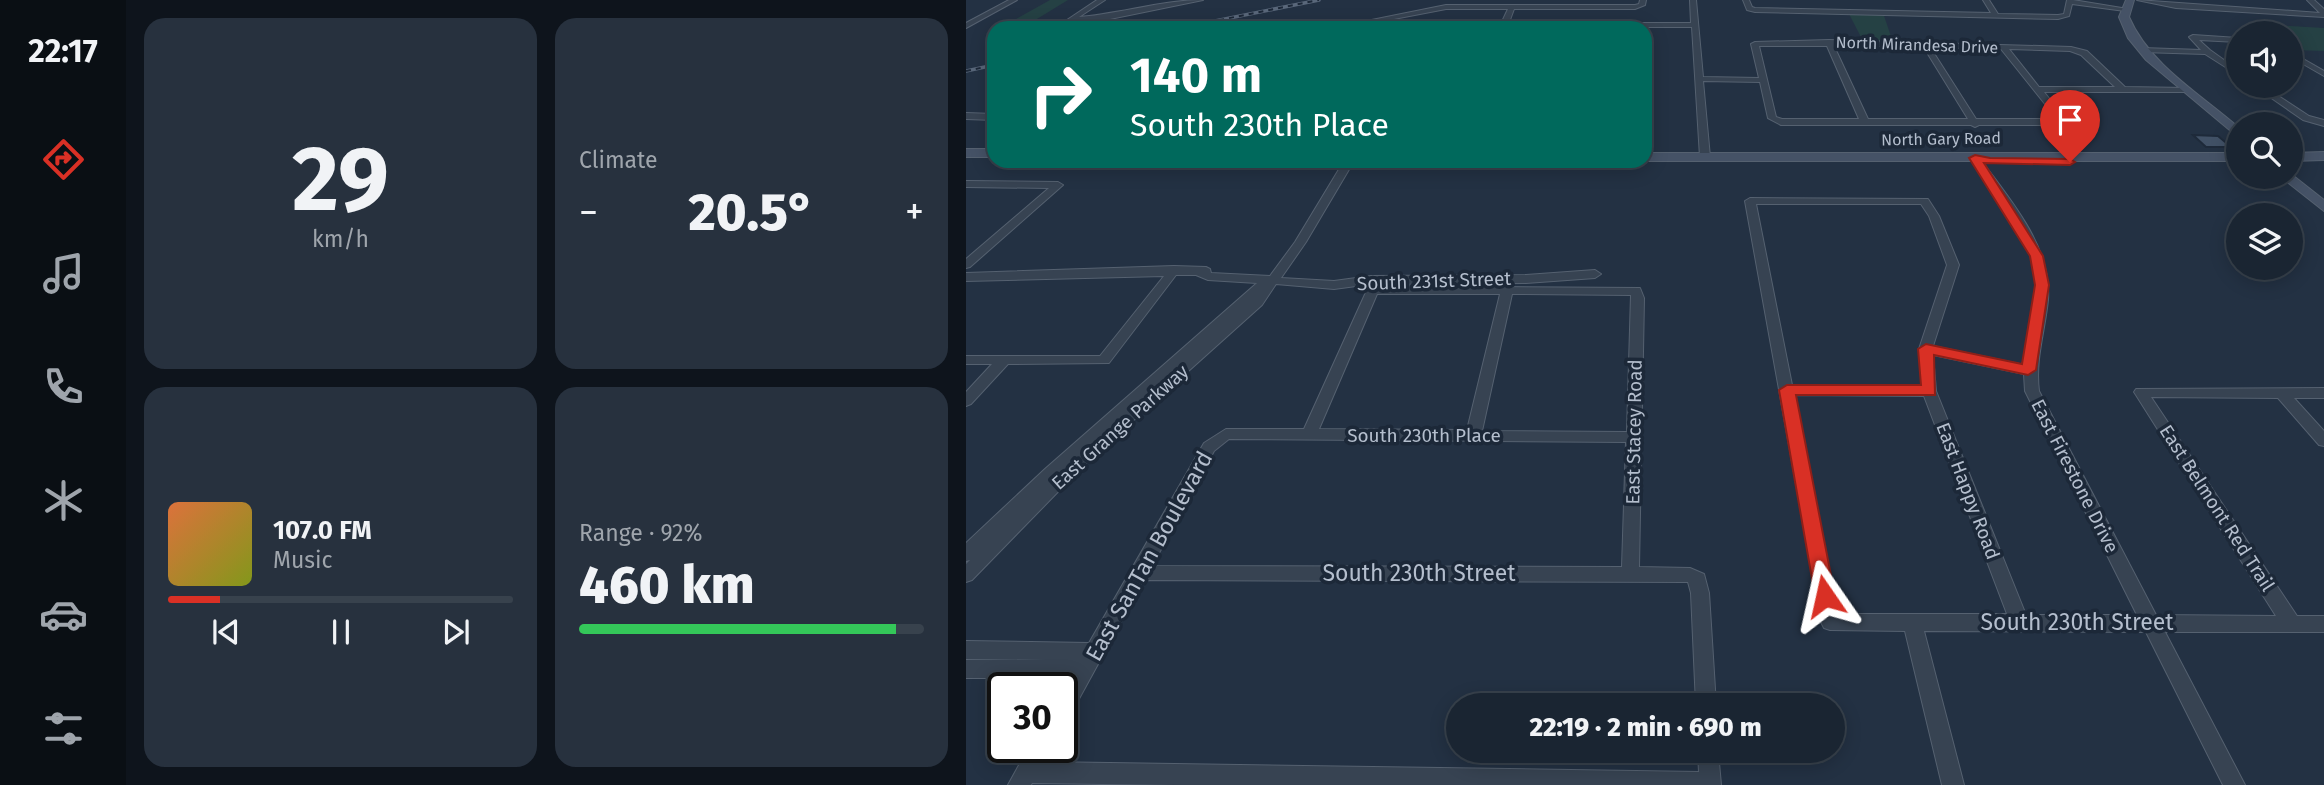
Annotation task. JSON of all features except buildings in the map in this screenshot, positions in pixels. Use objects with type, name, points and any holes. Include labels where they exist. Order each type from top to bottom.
[{"type":"main road","points":[[2128,5],[2127,27],[2142,50],[2226,123]]},
{"type":"main road","points":[[966,153],[987,153]]},
{"type":"main road","points":[[2303,157],[2324,156]]},
{"type":"main road","name":"North Gary Road","points":[[1652,157],[2226,157]]},
{"type":"main road","points":[[1975,158],[1990,161],[2226,163]]},
{"type":"main road","points":[[2303,163],[2324,162]]},
{"type":"main road","points":[[2303,182],[2324,199]]},
{"type":"main road","points":[[2303,189],[2324,206]]},
{"type":"street","points":[[966,26],[1014,0]]},
{"type":"street","points":[[1102,0],[1070,20],[1110,17],[1200,0]]},
{"type":"street","points":[[1693,0],[1705,157]]},
{"type":"street","points":[[1746,0],[1749,9],[1922,9],[1995,15],[2065,16],[2070,1],[2128,5]]},
{"type":"street","points":[[1812,0],[1816,10]]},
{"type":"street","points":[[1986,0],[1995,15]]},
{"type":"street","points":[[2140,0],[2176,6],[2324,14]]},
{"type":"street","points":[[2310,0],[2324,14]]},
{"type":"street","points":[[1369,21],[1422,10],[1479,3],[1512,6],[1643,3]]},
{"type":"street","points":[[1574,21],[1579,3]]},
{"type":"street","points":[[1506,21],[1512,6]]},
{"type":"street","points":[[1652,24],[1695,23]]},
{"type":"street","points":[[2226,39],[2193,37],[2207,52],[2226,65]]},
{"type":"street","points":[[1829,42],[1865,123]]},
{"type":"street","name":"North Mirandesa Drive","points":[[1763,80],[1757,43],[1924,44],[2078,50],[2122,89]]},
{"type":"street","points":[[1924,44],[1975,124]]},
{"type":"street","points":[[1700,79],[1763,80],[1774,121],[1975,124],[2064,122],[2003,47]]},
{"type":"street","points":[[2142,50],[2207,52]]},
{"type":"street","points":[[2303,61],[2324,74]]},
{"type":"street","points":[[2037,89],[2187,90]]},
{"type":"street","points":[[2277,98],[2314,122],[2324,124]]},
{"type":"street","points":[[980,117],[987,112]]},
{"type":"street","points":[[966,117],[987,117]]},
{"type":"street","name":"East Firestone Drive","points":[[1975,158],[2036,256],[2042,285],[2028,370],[2032,391],[2234,785]]},
{"type":"street","name":"East Grange Parkway","points":[[966,575],[1082,458],[1243,317],[1270,286],[1345,168]]},
{"type":"street","points":[[966,184],[1058,185],[966,265]]},
{"type":"street","name":"East Happy Road","points":[[1787,390],[1750,201],[1924,201],[1934,216],[1953,265],[1926,349],[1929,391],[2019,621]]},
{"type":"street","points":[[966,360],[1104,360],[1174,270]]},
{"type":"street","name":"South 231st Street","points":[[966,277],[1174,270],[1199,272],[1208,276],[1334,285],[1392,279],[1526,279],[1595,274]]},
{"type":"street","name":"East Grange Parkway","points":[[966,554],[1055,466],[1214,330],[1257,287],[1272,279]]},
{"type":"street","name":"South 231st Street","points":[[1309,435],[1373,290],[1636,291]]},
{"type":"street","points":[[1473,436],[1507,290]]},
{"type":"street","name":"East Stacey Road","points":[[1630,574],[1638,298],[1636,291]]},
{"type":"street","points":[[1926,349],[2028,370]]},
{"type":"street","points":[[966,401],[1004,360]]},
{"type":"street","points":[[1787,390],[1929,391]]},
{"type":"street","name":"South 230th Street","points":[[1787,390],[1830,622],[2324,624]]},
{"type":"street","name":"East Belmont Red Trail","points":[[2282,393],[2141,392],[2292,624]]},
{"type":"street","points":[[2282,393],[2324,393]]},
{"type":"street","points":[[2282,393],[2324,441]]},
{"type":"street","name":"South 230th Place","points":[[1216,439],[1226,434],[1633,437]]},
{"type":"street","name":"East SanTan Boulevard","points":[[1078,683],[1209,447],[1216,439]]},
{"type":"street","name":"South 230th Street","points":[[1139,573],[1675,574],[1698,579],[1705,693]]},
{"type":"street","points":[[1912,621],[1953,785]]},
{"type":"street","points":[[966,650],[1091,661]]},
{"type":"street","points":[[966,669],[1091,661]]},
{"type":"street","points":[[1023,778],[1710,784],[1709,763]]},
{"type":"green space","points":[[1050,0],[1068,0],[1034,21],[1012,21]]},
{"type":"green space","points":[[1848,12],[1883,13],[1893,42],[1863,41]]},
{"type":"green space","points":[[2303,27],[2324,28],[2324,51],[2303,50]]},
{"type":"railway","points":[[1215,21],[1319,0]]},
{"type":"railway","points":[[966,71],[987,66]]},
{"type":"route","points":[[1825,596],[1787,390],[1929,391],[1926,349],[2028,370],[2042,285],[2036,256],[1975,158],[1990,161],[2070,162]]}]
